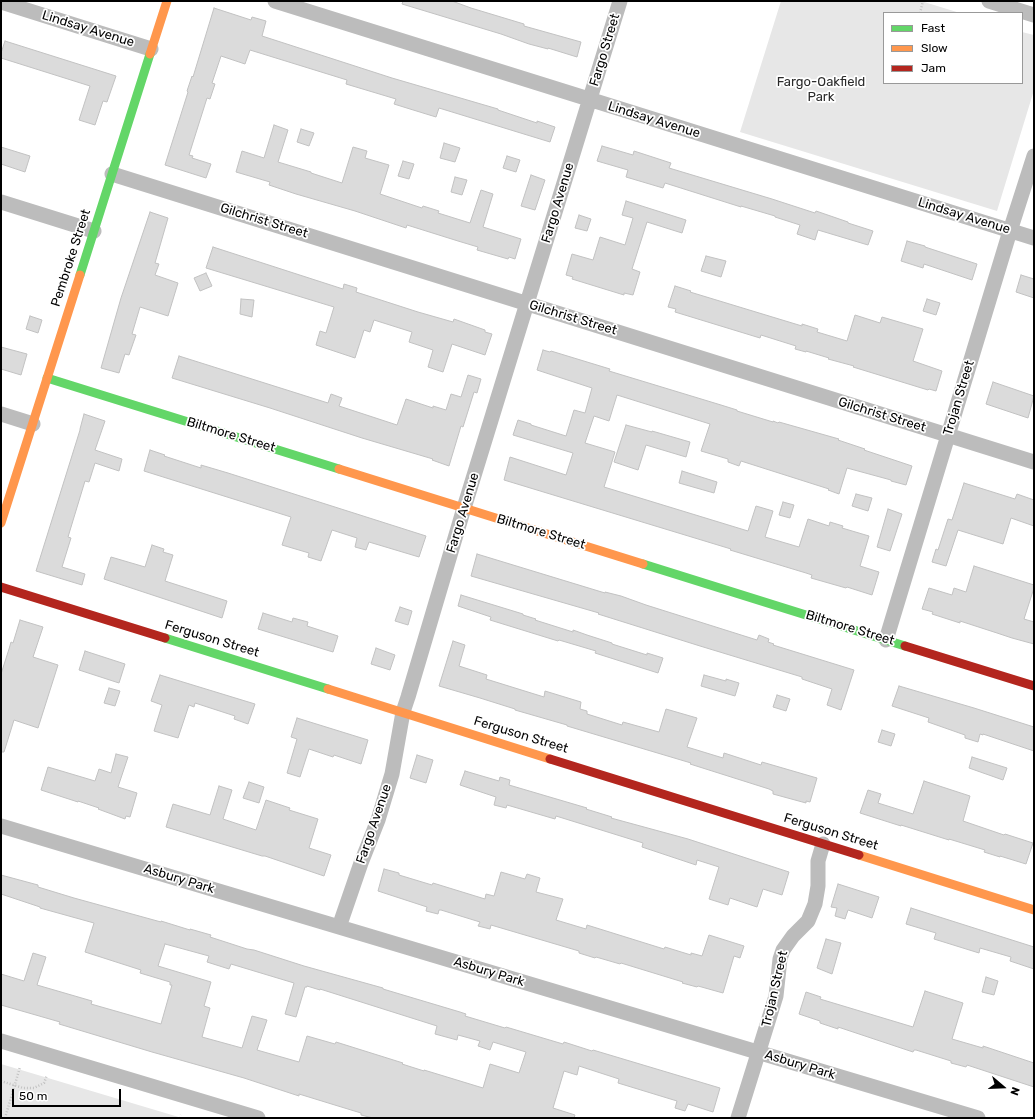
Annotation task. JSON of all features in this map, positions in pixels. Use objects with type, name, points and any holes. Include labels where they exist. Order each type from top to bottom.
[{"type":"street","name":"Pembroke Street","points":[[1,523],[166,1]]},
{"type":"street","name":"Lindsay Avenue","points":[[274,1],[1034,238]]},
{"type":"street","name":"Fargo Street","points":[[590,100],[620,1]]},
{"type":"street","points":[[989,1],[1034,15]]},
{"type":"street","name":"Lindsay Avenue","points":[[1,2],[151,49]]},
{"type":"street","name":"Fargo Avenue","points":[[339,927],[361,863],[378,820],[392,774],[403,712],[464,508],[590,100]]},
{"type":"street","name":"Trojan Street","points":[[886,640],[1034,156]]},
{"type":"street","name":"Gilchrist Street","points":[[112,174],[1034,462]]},
{"type":"street","points":[[1,202],[94,231]]},
{"type":"street","name":"Biltmore Street","points":[[47,378],[1034,686]]},
{"type":"street","points":[[1,414],[32,424]]},
{"type":"street","name":"Ferguson Street","points":[[1,587],[1034,910]]},
{"type":"street","name":"Asbury Park","points":[[1,826],[978,1118]]},
{"type":"street","name":"Trojan Street","points":[[738,1118],[776,996],[780,959],[783,950],[793,936],[808,921],[815,904],[818,886],[818,861],[823,844]]},
{"type":"street","points":[[1,1041],[258,1118]]},
{"type":"path","points":[[920,12],[924,1]]},
{"type":"path","points":[[5,1118],[20,1067]]},
{"type":"path","points":[[1,1081],[28,1088],[44,1084],[47,1075]]},
{"type":"green space","name":"Fargo-Oakfield Park","points":[[781,1],[921,1],[957,12],[883,12],[883,84],[1023,84],[1023,32],[1034,35],[1034,90],[997,211],[740,132]]},
{"type":"green space","points":[[1,1064],[182,1118],[1,1118]]},
{"type":"building","points":[[403,1],[452,1],[524,24],[524,26],[581,42],[577,57],[529,44],[402,4]]},
{"type":"building","points":[[214,8],[251,20],[252,17],[266,21],[262,36],[392,78],[498,109],[537,123],[537,121],[555,127],[550,142],[439,108],[436,117],[394,104],[396,99],[346,84],[347,80],[250,50],[245,64],[221,56],[212,83],[215,84],[210,99],[207,98],[189,155],[193,156],[192,158],[211,164],[206,178],[165,165]]},
{"type":"building","points":[[5,41],[116,76],[107,102],[103,101],[95,125],[79,120],[90,86],[1,58]]},
{"type":"building","points":[[274,125],[288,130],[278,162],[342,183],[353,147],[367,151],[365,158],[389,165],[380,194],[422,208],[423,206],[439,211],[438,213],[470,223],[481,190],[493,194],[483,227],[521,239],[515,259],[509,257],[508,259],[477,250],[478,247],[407,225],[406,228],[296,194],[269,185],[270,182],[236,172],[242,151],[264,158]]},
{"type":"building","points":[[301,129],[314,133],[309,146],[297,142]]},
{"type":"building","points":[[444,143],[460,148],[455,162],[440,158]]},
{"type":"building","points":[[602,146],[633,155],[634,151],[671,163],[669,168],[815,213],[816,211],[873,231],[868,245],[818,230],[815,240],[797,234],[800,225],[775,216],[665,183],[663,188],[626,177],[628,170],[597,161]]},
{"type":"building","points":[[1,147],[30,156],[25,172],[1,164]]},
{"type":"building","points":[[507,156],[520,160],[516,172],[503,168]]},
{"type":"building","points":[[403,161],[414,164],[409,179],[398,176]]},
{"type":"building","points":[[531,175],[545,180],[535,210],[521,206]]},
{"type":"building","points":[[455,177],[467,180],[462,195],[451,192]]},
{"type":"building","points":[[626,201],[686,220],[682,233],[647,222],[632,269],[640,272],[633,295],[624,293],[624,295],[572,279],[573,277],[566,275],[572,254],[593,260],[600,237],[625,245],[633,218],[622,215]]},
{"type":"building","points":[[150,212],[168,218],[155,263],[159,264],[155,275],[178,283],[168,316],[140,307],[132,334],[136,335],[129,355],[125,354],[119,373],[101,368],[121,298]]},
{"type":"building","points":[[579,215],[591,219],[587,231],[575,228]]},
{"type":"building","points":[[907,241],[977,264],[972,280],[924,264],[923,268],[901,261]]},
{"type":"building","points":[[213,247],[343,289],[344,284],[357,288],[356,292],[453,322],[454,319],[485,330],[485,332],[492,334],[485,355],[452,344],[443,372],[428,367],[433,350],[409,342],[412,332],[374,320],[370,332],[364,330],[355,358],[316,345],[320,331],[326,333],[334,307],[206,268]]},
{"type":"building","points":[[706,256],[726,261],[721,277],[701,271]]},
{"type":"building","points":[[206,273],[212,286],[200,291],[194,278]]},
{"type":"building","points":[[1021,275],[1034,279],[1034,298],[1016,292]]},
{"type":"building","points":[[675,286],[691,291],[690,292],[802,326],[802,324],[818,329],[817,332],[847,341],[855,315],[880,323],[882,317],[923,329],[913,361],[942,371],[936,391],[928,390],[828,359],[829,358],[795,349],[796,346],[761,335],[760,338],[675,312],[676,309],[668,307]]},
{"type":"building","points":[[241,299],[254,300],[252,317],[240,314]]},
{"type":"building","points":[[927,299],[940,303],[936,315],[923,311]]},
{"type":"building","points":[[30,316],[42,320],[38,333],[26,329]]},
{"type":"building","points":[[1,347],[27,354],[21,375],[1,369]]},
{"type":"building","points":[[543,350],[551,351],[610,369],[609,371],[773,422],[779,422],[839,439],[838,440],[865,449],[864,450],[912,466],[906,485],[847,468],[839,494],[828,490],[829,489],[741,461],[739,466],[728,462],[728,459],[701,451],[710,424],[617,395],[609,421],[594,416],[585,443],[615,452],[604,487],[748,531],[756,506],[773,511],[765,537],[799,547],[808,519],[829,526],[830,522],[843,526],[842,528],[869,536],[860,566],[879,572],[872,595],[811,578],[812,575],[730,550],[731,549],[504,480],[510,457],[566,475],[573,453],[513,435],[518,420],[566,436],[574,410],[585,413],[592,388],[537,370]]},
{"type":"building","points":[[179,356],[328,403],[331,394],[342,398],[339,406],[397,425],[406,399],[433,408],[433,406],[446,410],[451,394],[461,397],[468,375],[481,379],[477,393],[474,392],[463,427],[461,426],[449,466],[432,460],[433,459],[172,378]]},
{"type":"building","points":[[993,382],[1034,396],[1028,418],[986,404]]},
{"type":"building","points":[[84,414],[105,421],[95,450],[122,459],[119,471],[95,463],[89,482],[85,481],[68,537],[71,538],[62,567],[85,574],[82,585],[36,571]]},
{"type":"building","points":[[626,425],[690,442],[686,457],[646,445],[638,470],[614,462]]},
{"type":"building","points":[[150,450],[201,468],[201,465],[228,473],[426,536],[419,557],[369,542],[366,550],[355,547],[357,538],[332,530],[321,561],[308,557],[309,553],[282,545],[291,517],[144,471]]},
{"type":"building","points":[[682,471],[717,482],[714,493],[679,483]]},
{"type":"building","points":[[964,483],[1015,499],[1017,494],[1034,500],[1034,526],[1011,518],[1003,544],[958,530],[946,566],[932,562],[936,549],[938,550],[948,519],[952,520]]},
{"type":"building","points":[[856,494],[872,498],[868,511],[852,506]]},
{"type":"building","points":[[783,502],[794,505],[790,518],[779,515]]},
{"type":"building","points":[[888,509],[902,514],[890,551],[877,547]]},
{"type":"building","points":[[152,545],[164,549],[163,552],[173,555],[165,581],[227,601],[222,618],[104,579],[111,557],[145,567]]},
{"type":"building","points":[[477,554],[605,593],[621,596],[757,640],[759,635],[769,639],[768,642],[774,644],[773,645],[854,670],[841,710],[827,705],[832,689],[802,679],[802,677],[598,614],[599,613],[471,576]]},
{"type":"building","points":[[974,566],[1034,585],[1024,619],[1034,622],[1034,644],[960,621],[960,623],[932,614],[933,612],[922,609],[929,588],[952,595],[954,588],[966,592]]},
{"type":"building","points":[[461,595],[523,614],[536,619],[535,620],[573,632],[573,630],[647,655],[647,653],[663,658],[658,673],[595,653],[596,651],[490,620],[491,617],[458,606]]},
{"type":"building","points":[[400,607],[412,611],[408,625],[395,621]]},
{"type":"building","points":[[263,613],[292,622],[293,618],[308,622],[307,626],[338,636],[333,652],[258,629]]},
{"type":"building","points":[[20,620],[43,627],[33,657],[58,665],[38,728],[14,720],[4,752],[1,752],[1,674]]},
{"type":"building","points":[[453,641],[465,645],[459,666],[487,675],[486,679],[544,697],[545,691],[581,702],[580,709],[587,711],[587,714],[622,725],[623,722],[659,732],[666,709],[697,718],[687,747],[723,758],[724,753],[761,765],[762,762],[817,778],[810,802],[806,801],[806,803],[773,794],[773,791],[769,789],[690,764],[691,763],[439,686]]},
{"type":"building","points":[[376,648],[395,655],[390,670],[371,664]]},
{"type":"building","points":[[85,651],[125,664],[119,683],[79,670]]},
{"type":"building","points":[[160,675],[255,704],[248,724],[234,719],[235,716],[195,703],[194,707],[189,705],[178,738],[154,731],[162,705],[151,701]]},
{"type":"building","points":[[704,675],[739,683],[735,696],[701,686]]},
{"type":"building","points":[[899,686],[1034,727],[1034,751],[983,734],[980,734],[978,742],[965,738],[965,735],[928,722],[929,718],[892,706]]},
{"type":"building","points":[[109,688],[120,691],[115,706],[104,703]]},
{"type":"building","points":[[777,695],[790,699],[786,711],[773,707]]},
{"type":"building","points":[[297,718],[368,740],[361,764],[309,749],[300,777],[287,773],[297,739],[291,737]]},
{"type":"building","points":[[882,730],[895,734],[891,746],[878,742]]},
{"type":"building","points":[[116,754],[128,757],[118,787],[137,793],[130,817],[126,816],[125,819],[98,809],[99,808],[41,790],[48,767],[95,781],[99,769],[111,773]]},
{"type":"building","points":[[417,755],[433,760],[426,783],[410,778]]},
{"type":"building","points":[[972,757],[1007,768],[1003,780],[969,768]]},
{"type":"building","points":[[465,771],[499,781],[500,777],[510,780],[509,785],[587,808],[586,809],[612,817],[611,818],[688,839],[789,872],[782,895],[763,889],[757,907],[730,898],[728,905],[709,899],[719,867],[697,860],[696,865],[642,847],[643,843],[556,816],[555,819],[507,805],[506,808],[494,805],[496,797],[460,785]]},
{"type":"building","points":[[924,781],[970,796],[963,821],[1033,843],[1026,864],[984,852],[985,850],[860,813],[868,790],[881,794],[878,803],[913,814]]},
{"type":"building","points":[[249,782],[264,787],[259,803],[243,798]]},
{"type":"building","points":[[219,786],[232,790],[223,819],[256,830],[266,800],[290,808],[289,810],[318,819],[309,848],[331,855],[324,876],[265,856],[166,827],[173,804],[210,815]]},
{"type":"building","points":[[384,869],[432,885],[433,883],[485,899],[486,894],[494,896],[501,872],[525,879],[527,874],[540,878],[536,892],[563,899],[556,920],[586,929],[587,925],[664,949],[665,947],[691,955],[691,953],[702,956],[709,935],[744,946],[740,958],[734,956],[723,993],[682,983],[683,982],[621,963],[595,958],[579,953],[579,951],[491,925],[490,929],[478,926],[480,922],[441,910],[439,910],[438,914],[426,911],[427,907],[378,891]]},
{"type":"building","points":[[1,875],[38,885],[38,887],[74,898],[211,935],[210,937],[247,949],[383,988],[505,1028],[506,1027],[563,1044],[564,1042],[592,1051],[593,1050],[720,1088],[713,1112],[688,1104],[685,1111],[675,1108],[677,1101],[618,1083],[619,1079],[579,1066],[577,1075],[564,1071],[553,1108],[575,1115],[574,1118],[373,1118],[361,1115],[361,1113],[299,1094],[299,1096],[244,1078],[59,1024],[60,1022],[1,1005],[1,974],[24,981],[33,953],[46,957],[37,985],[92,1001],[91,1004],[161,1024],[172,985],[170,985],[170,982],[140,973],[141,970],[85,952],[94,923],[40,908],[1,894]],"holes":[[[165,944],[209,956],[207,962],[229,969],[231,964],[294,983],[285,1014],[296,1017],[305,987],[307,986],[320,989],[437,1026],[435,1034],[457,1040],[458,1035],[480,1041],[478,1046],[490,1050],[493,1042],[526,1052],[519,1073],[490,1064],[483,1088],[424,1071],[336,1042],[335,1044],[307,1036],[299,1062],[257,1050],[267,1020],[252,1016],[242,1048],[202,1037],[210,1008],[204,1006],[211,982],[158,966]]]},
{"type":"building","points":[[838,884],[879,897],[872,918],[848,910],[845,919],[835,916],[837,908],[831,907]]},
{"type":"building","points":[[911,908],[1034,947],[1034,969],[1010,961],[1011,957],[980,948],[979,953],[934,939],[936,933],[906,924]]},
{"type":"building","points":[[826,939],[841,943],[832,974],[817,968]]},
{"type":"building","points":[[986,977],[998,981],[994,995],[982,992]]},
{"type":"building","points":[[925,991],[963,1003],[952,1039],[983,1048],[983,1046],[1034,1063],[1034,1087],[967,1065],[966,1067],[951,1063],[951,1061],[916,1050],[913,1052],[838,1027],[838,1029],[799,1014],[806,992],[821,997],[820,999],[913,1027]]},
{"type":"traffic: fast","points":[[80,275],[150,54]]},
{"type":"traffic: fast","points":[[47,378],[339,469]]},
{"type":"traffic: fast","points":[[643,564],[905,646]]},
{"type":"traffic: fast","points":[[165,638],[328,689]]},
{"type":"traffic: slow","points":[[150,54],[167,1]]},
{"type":"traffic: slow","points":[[1,523],[80,275]]},
{"type":"traffic: slow","points":[[339,469],[643,564]]},
{"type":"traffic: slow","points":[[328,689],[550,759]]},
{"type":"traffic: slow","points":[[859,855],[1034,910]]},
{"type":"traffic: jam","points":[[1,587],[165,638]]},
{"type":"traffic: jam","points":[[905,646],[1034,686]]},
{"type":"traffic: jam","points":[[550,759],[859,855]]}]
